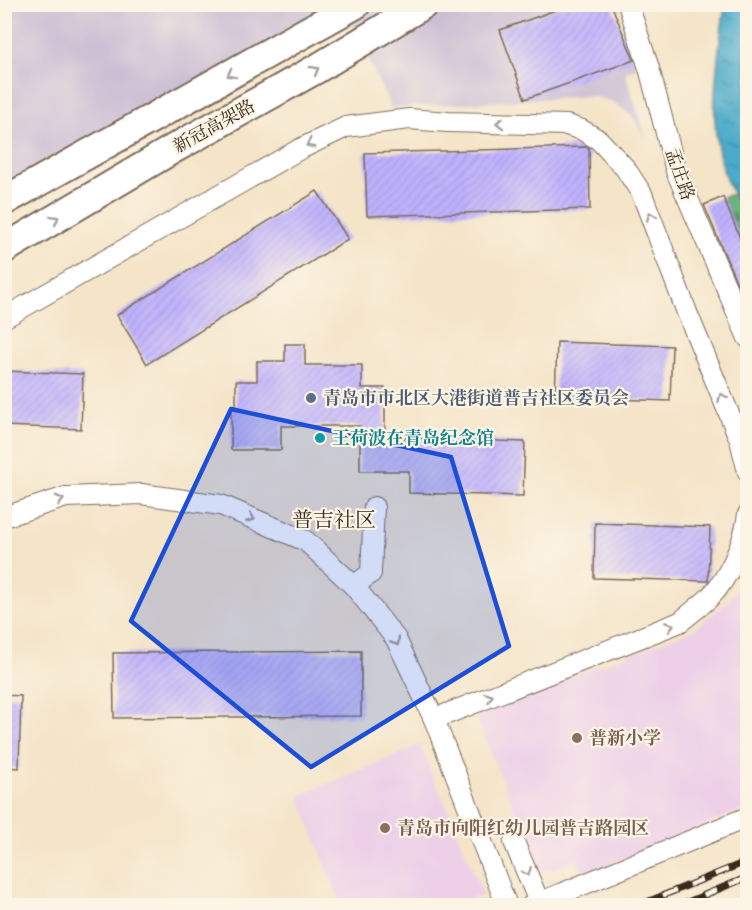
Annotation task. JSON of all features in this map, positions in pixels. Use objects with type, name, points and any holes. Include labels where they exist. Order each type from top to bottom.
[{"type":"highway","name":"新冠高架路","points":[[4,201],[356,4]]},
{"type":"highway","name":"新冠高架路","points":[[4,249],[173,149],[318,68],[424,4]]},
{"type":"street","name":"孟庄路","points":[[628,4],[649,68],[676,171],[747,338]]},
{"type":"street","points":[[4,318],[300,149],[346,127],[409,119],[448,123],[567,124],[599,140],[625,168],[642,194],[688,315],[740,440],[747,472]]},
{"type":"street","points":[[4,517],[66,497],[141,494],[220,505],[306,541],[354,586],[396,639],[434,719],[507,906]]},
{"type":"street","points":[[354,586],[371,573],[374,507]]},
{"type":"street","points":[[434,719],[680,622],[711,596],[735,561],[747,524],[747,514]]},
{"type":"street","points":[[514,842],[535,904],[747,817]]},
{"type":"highlighted area","points":[[231,409],[451,457],[509,646],[311,767],[131,621]]},
{"type":"shaded area","points":[[5,5],[611,5],[637,67],[625,73],[646,139],[634,118],[614,102],[592,96],[391,108],[351,23],[5,210]]},
{"type":"shaded area","points":[[747,569],[747,808],[585,875],[577,859],[541,873],[474,713],[695,629],[730,600]]},
{"type":"shaded area","points":[[420,745],[483,895],[453,905],[341,905],[299,796]]},
{"type":"green space","points":[[734,194],[748,221],[747,255],[723,197]]},
{"type":"water","points":[[725,5],[747,5],[747,221],[728,184],[717,140],[716,72]]},
{"type":"building","points":[[572,4],[611,4],[634,60],[525,99],[500,30]]},
{"type":"building","points":[[589,148],[590,209],[367,216],[365,153]]},
{"type":"building","points":[[317,191],[348,239],[147,364],[117,315]]},
{"type":"building","points":[[723,197],[747,255],[747,307],[704,205]]},
{"type":"building","points":[[557,342],[672,346],[670,401],[555,397]]},
{"type":"building","points":[[285,344],[305,344],[305,365],[362,365],[362,388],[385,388],[385,437],[525,442],[523,496],[409,493],[409,471],[360,471],[360,426],[281,426],[281,450],[231,450],[231,408],[236,408],[236,381],[257,381],[257,361],[285,361]]},
{"type":"building","points":[[4,371],[83,374],[81,429],[4,426]]},
{"type":"building","points":[[595,523],[710,527],[708,581],[594,578]]},
{"type":"building","points":[[361,651],[361,716],[114,718],[113,653]]},
{"type":"building","points":[[4,695],[21,696],[19,768],[4,767]]},
{"type":"railway","points":[[637,906],[748,861]]},
{"type":"railway","points":[[678,906],[748,877]]},
{"type":"place","name":"青岛市市北区大港街道普吉社区委员会","points":[[311,398]]},
{"type":"place","name":"王荷波在青岛纪念馆","points":[[320,438]]},
{"type":"place","name":"普新小学","points":[[577,738]]},
{"type":"place","name":"青岛市向阳红幼儿园普吉路园区","points":[[385,828]]},
{"type":"district","name":"普吉社区","points":[[334,520]]}]
